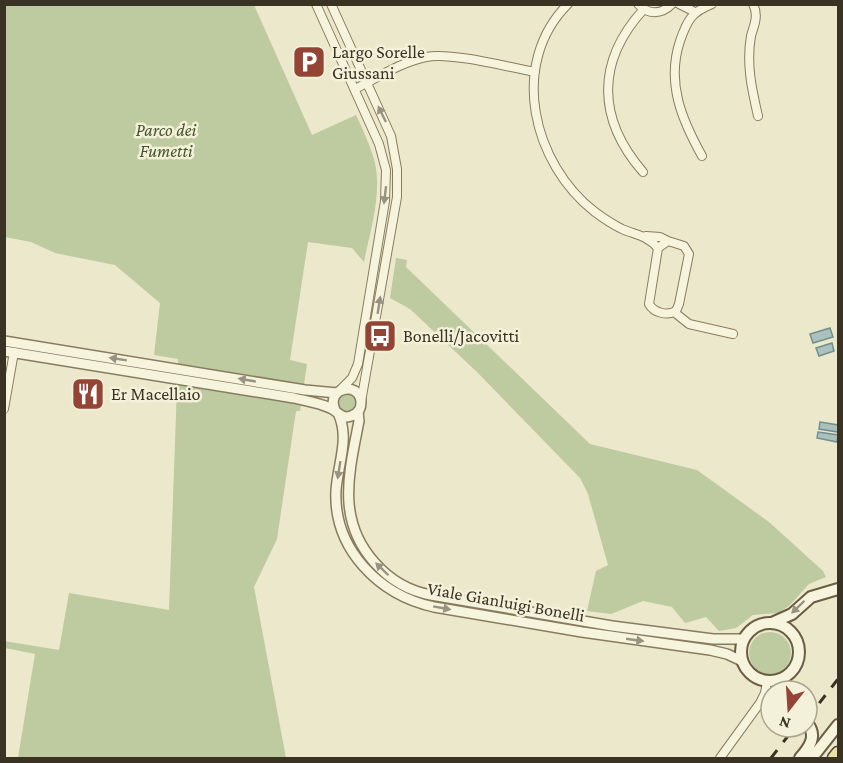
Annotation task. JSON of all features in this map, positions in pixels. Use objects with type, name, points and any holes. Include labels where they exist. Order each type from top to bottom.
[{"type":"main road","points":[[759,680],[746,670],[742,661],[741,650],[744,639],[756,627],[792,614],[806,600],[838,589]]},
{"type":"main road","points":[[772,623],[782,625],[794,634],[800,653],[793,672],[782,679]]},
{"type":"main road","points":[[812,759],[838,725]]},
{"type":"main road","points":[[800,759],[810,744],[810,739]]},
{"type":"main road","points":[[834,759],[838,753]]},
{"type":"street","points":[[315,4],[381,149],[386,165],[387,186],[358,364],[352,378],[337,393],[333,401],[336,412]]},
{"type":"street","name":"Viale Gianluigi Bonelli","points":[[331,4],[391,136],[398,176],[348,486],[351,521],[358,539],[370,558],[403,586],[431,596],[584,622],[713,639],[744,639]]},
{"type":"street","points":[[568,4],[548,32],[535,72],[534,94],[537,122],[543,145],[556,170],[573,192],[596,213],[619,227],[645,236],[660,237],[682,245],[688,250],[679,304],[674,312]]},
{"type":"street","points":[[643,172],[628,154],[616,131],[610,110],[611,64],[617,47],[640,7],[655,13],[661,12],[672,4]]},
{"type":"street","points":[[680,4],[695,12]]},
{"type":"street","points":[[702,156],[683,120],[674,81],[679,44],[687,22],[695,12],[712,4]]},
{"type":"street","points":[[753,4],[756,16],[749,66],[758,116]]},
{"type":"street","points":[[354,89],[426,57],[440,56],[535,72]]},
{"type":"street","points":[[645,236],[658,248]]},
{"type":"street","points":[[668,241],[658,248],[649,304],[656,311],[674,312],[683,321],[694,326],[733,334]]},
{"type":"street","points":[[4,340],[304,390],[337,393],[351,389],[358,395],[360,407],[348,417],[303,400],[9,352],[4,410]]},
{"type":"street","name":"Viale Gianluigi Bonelli","points":[[336,412],[344,435],[336,495],[341,526],[359,562],[374,578],[393,592],[412,601],[434,607],[582,632],[710,650],[742,661]]},
{"type":"street","points":[[720,759],[759,704]]},
{"type":"green space","name":"Parco dei Fumetti","points":[[5,5],[254,5],[312,135],[356,115],[369,145],[375,163],[377,188],[364,262],[352,248],[308,242],[290,360],[307,364],[300,411],[296,411],[277,539],[254,587],[286,758],[18,758],[35,654],[5,648],[4,641],[59,650],[69,593],[169,610],[178,359],[154,355],[160,303],[115,265],[55,253],[31,242],[5,237]]},
{"type":"green space","points":[[396,258],[407,260],[406,267],[590,444],[697,470],[769,522],[823,571],[826,577],[809,584],[789,606],[778,613],[753,615],[736,628],[719,631],[706,617],[685,623],[672,607],[643,601],[611,614],[587,611],[596,571],[608,565],[588,494],[580,478],[477,372],[410,309],[390,298]]},
{"type":"green space","points":[[343,394],[351,394],[356,399],[354,410],[343,412],[338,407],[338,399]]},
{"type":"green space","points":[[770,632],[785,638],[791,653],[785,668],[770,674],[755,668],[749,653],[755,638]]},
{"type":"water","points":[[830,328],[833,337],[813,343],[810,334]]},
{"type":"water","points":[[832,343],[834,351],[819,356],[816,348]]},
{"type":"water","points":[[820,422],[838,425],[838,432],[819,429]]},
{"type":"water","points":[[818,432],[838,435],[837,442],[817,438]]},
{"type":"railway","points":[[819,704],[838,679]]},
{"type":"railway","points":[[771,758],[786,739]]},
{"type":"place","name":"Largo Sorelle Giussani","points":[[309,62]]},
{"type":"place","name":"Bonelli/Jacovitti","points":[[380,336]]},
{"type":"place","name":"Er Macellaio","points":[[88,394]]}]
